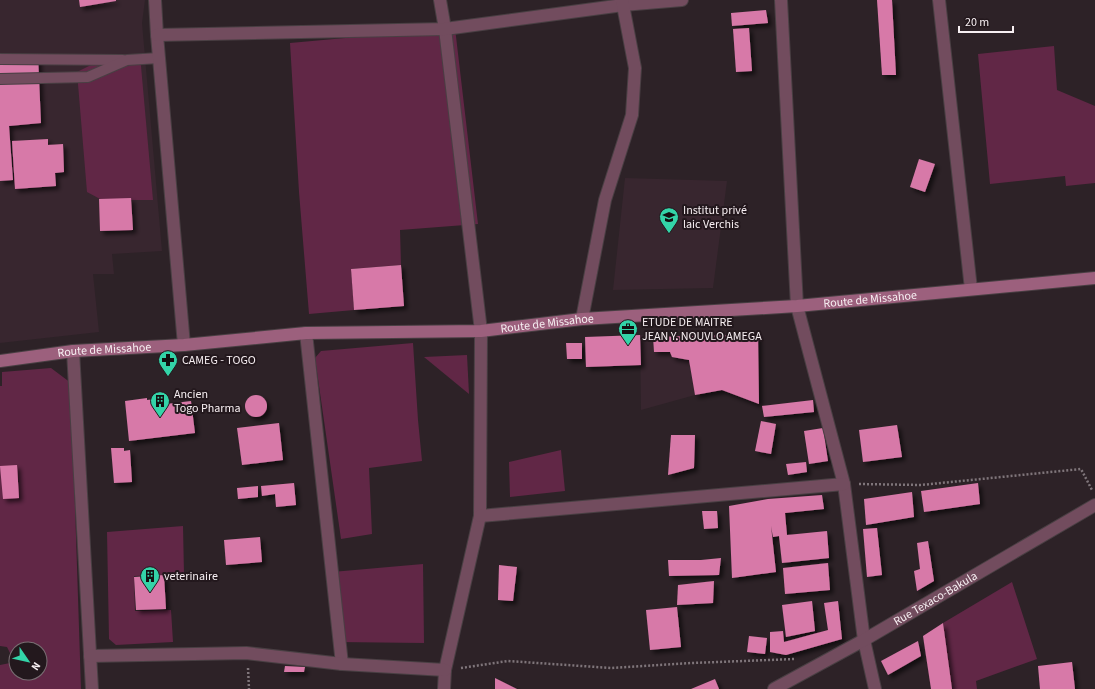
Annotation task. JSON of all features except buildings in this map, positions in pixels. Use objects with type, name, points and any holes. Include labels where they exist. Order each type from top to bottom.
[{"type":"main road","name":"Route de Missahoe","points":[[0,361],[72,351],[184,345],[306,333],[481,331],[582,319],[797,306],[1095,278]]},
{"type":"street","points":[[155,0],[184,345]]},
{"type":"street","points":[[440,0],[445,29],[481,331],[480,516],[445,670],[444,689]]},
{"type":"street","points":[[157,35],[445,29],[622,3],[682,0]]},
{"type":"street","points":[[781,0],[797,306],[844,484],[864,640],[874,689]]},
{"type":"street","points":[[939,0],[971,289]]},
{"type":"street","points":[[582,319],[605,200],[632,115],[635,68],[622,3]]},
{"type":"street","points":[[306,333],[342,664]]},
{"type":"street","points":[[72,351],[92,689]]},
{"type":"street","points":[[480,516],[844,484]]},
{"type":"street","name":"Rue Texaco-Bakula","points":[[774,689],[864,640],[1094,500]]},
{"type":"street","points":[[90,656],[246,653],[342,664],[445,670]]},
{"type":"lane","points":[[0,59],[127,60],[159,58]]},
{"type":"lane","points":[[0,79],[88,77],[127,60]]},
{"type":"path","points":[[844,484],[921,485],[1081,469],[1094,500]]},
{"type":"path","points":[[246,653],[249,689]]},
{"type":"path","points":[[445,670],[508,661],[611,668],[798,659]]},
{"type":"shaded area","points":[[0,0],[145,0],[142,23],[162,251],[112,254],[114,274],[93,274],[99,332],[0,343]]},
{"type":"shaded area","points":[[455,28],[478,224],[400,230],[401,265],[351,269],[354,310],[309,314],[299,192],[290,43]]},
{"type":"shaded area","points":[[1054,46],[1057,90],[1095,106],[1095,183],[1066,186],[1065,176],[990,184],[978,54]]},
{"type":"shaded area","points":[[140,55],[153,200],[102,200],[87,192],[77,72],[107,57]]},
{"type":"shaded area","name":"Institut privé laic Verchis","points":[[625,178],[727,181],[713,288],[613,290]]},
{"type":"shaded area","points":[[640,335],[653,337],[654,352],[670,352],[672,357],[689,360],[695,395],[641,410]]},
{"type":"shaded area","points":[[413,343],[422,461],[369,468],[372,534],[341,539],[315,358],[321,351]]},
{"type":"shaded area","points":[[467,355],[469,394],[424,357]]},
{"type":"shaded area","points":[[51,368],[71,383],[81,689],[0,689],[0,665],[8,663],[8,681],[48,681],[48,641],[8,641],[8,649],[7,647],[0,646],[0,386],[2,386],[2,372]]},
{"type":"shaded area","points":[[561,450],[565,491],[510,497],[509,462]]},
{"type":"shaded area","points":[[183,526],[184,574],[134,576],[135,611],[171,610],[173,642],[116,645],[109,639],[107,532]]},
{"type":"shaded area","points":[[423,564],[424,643],[337,642],[332,572]]},
{"type":"shaded area","points":[[1012,582],[1037,659],[976,681],[977,689],[952,689],[943,623]]},
{"type":"place","name":"Institut privé laic Verchis","points":[[669,234]]},
{"type":"place","name":"ETUDE DE MAITRE JEAN Y. NOUVLO AMEGA","points":[[628,346]]},
{"type":"place","name":"CAMEG - TOGO","points":[[168,377]]},
{"type":"place","name":"Ancien Togo Pharma","points":[[160,418]]},
{"type":"place","name":"veterinaire","points":[[150,593]]}]
